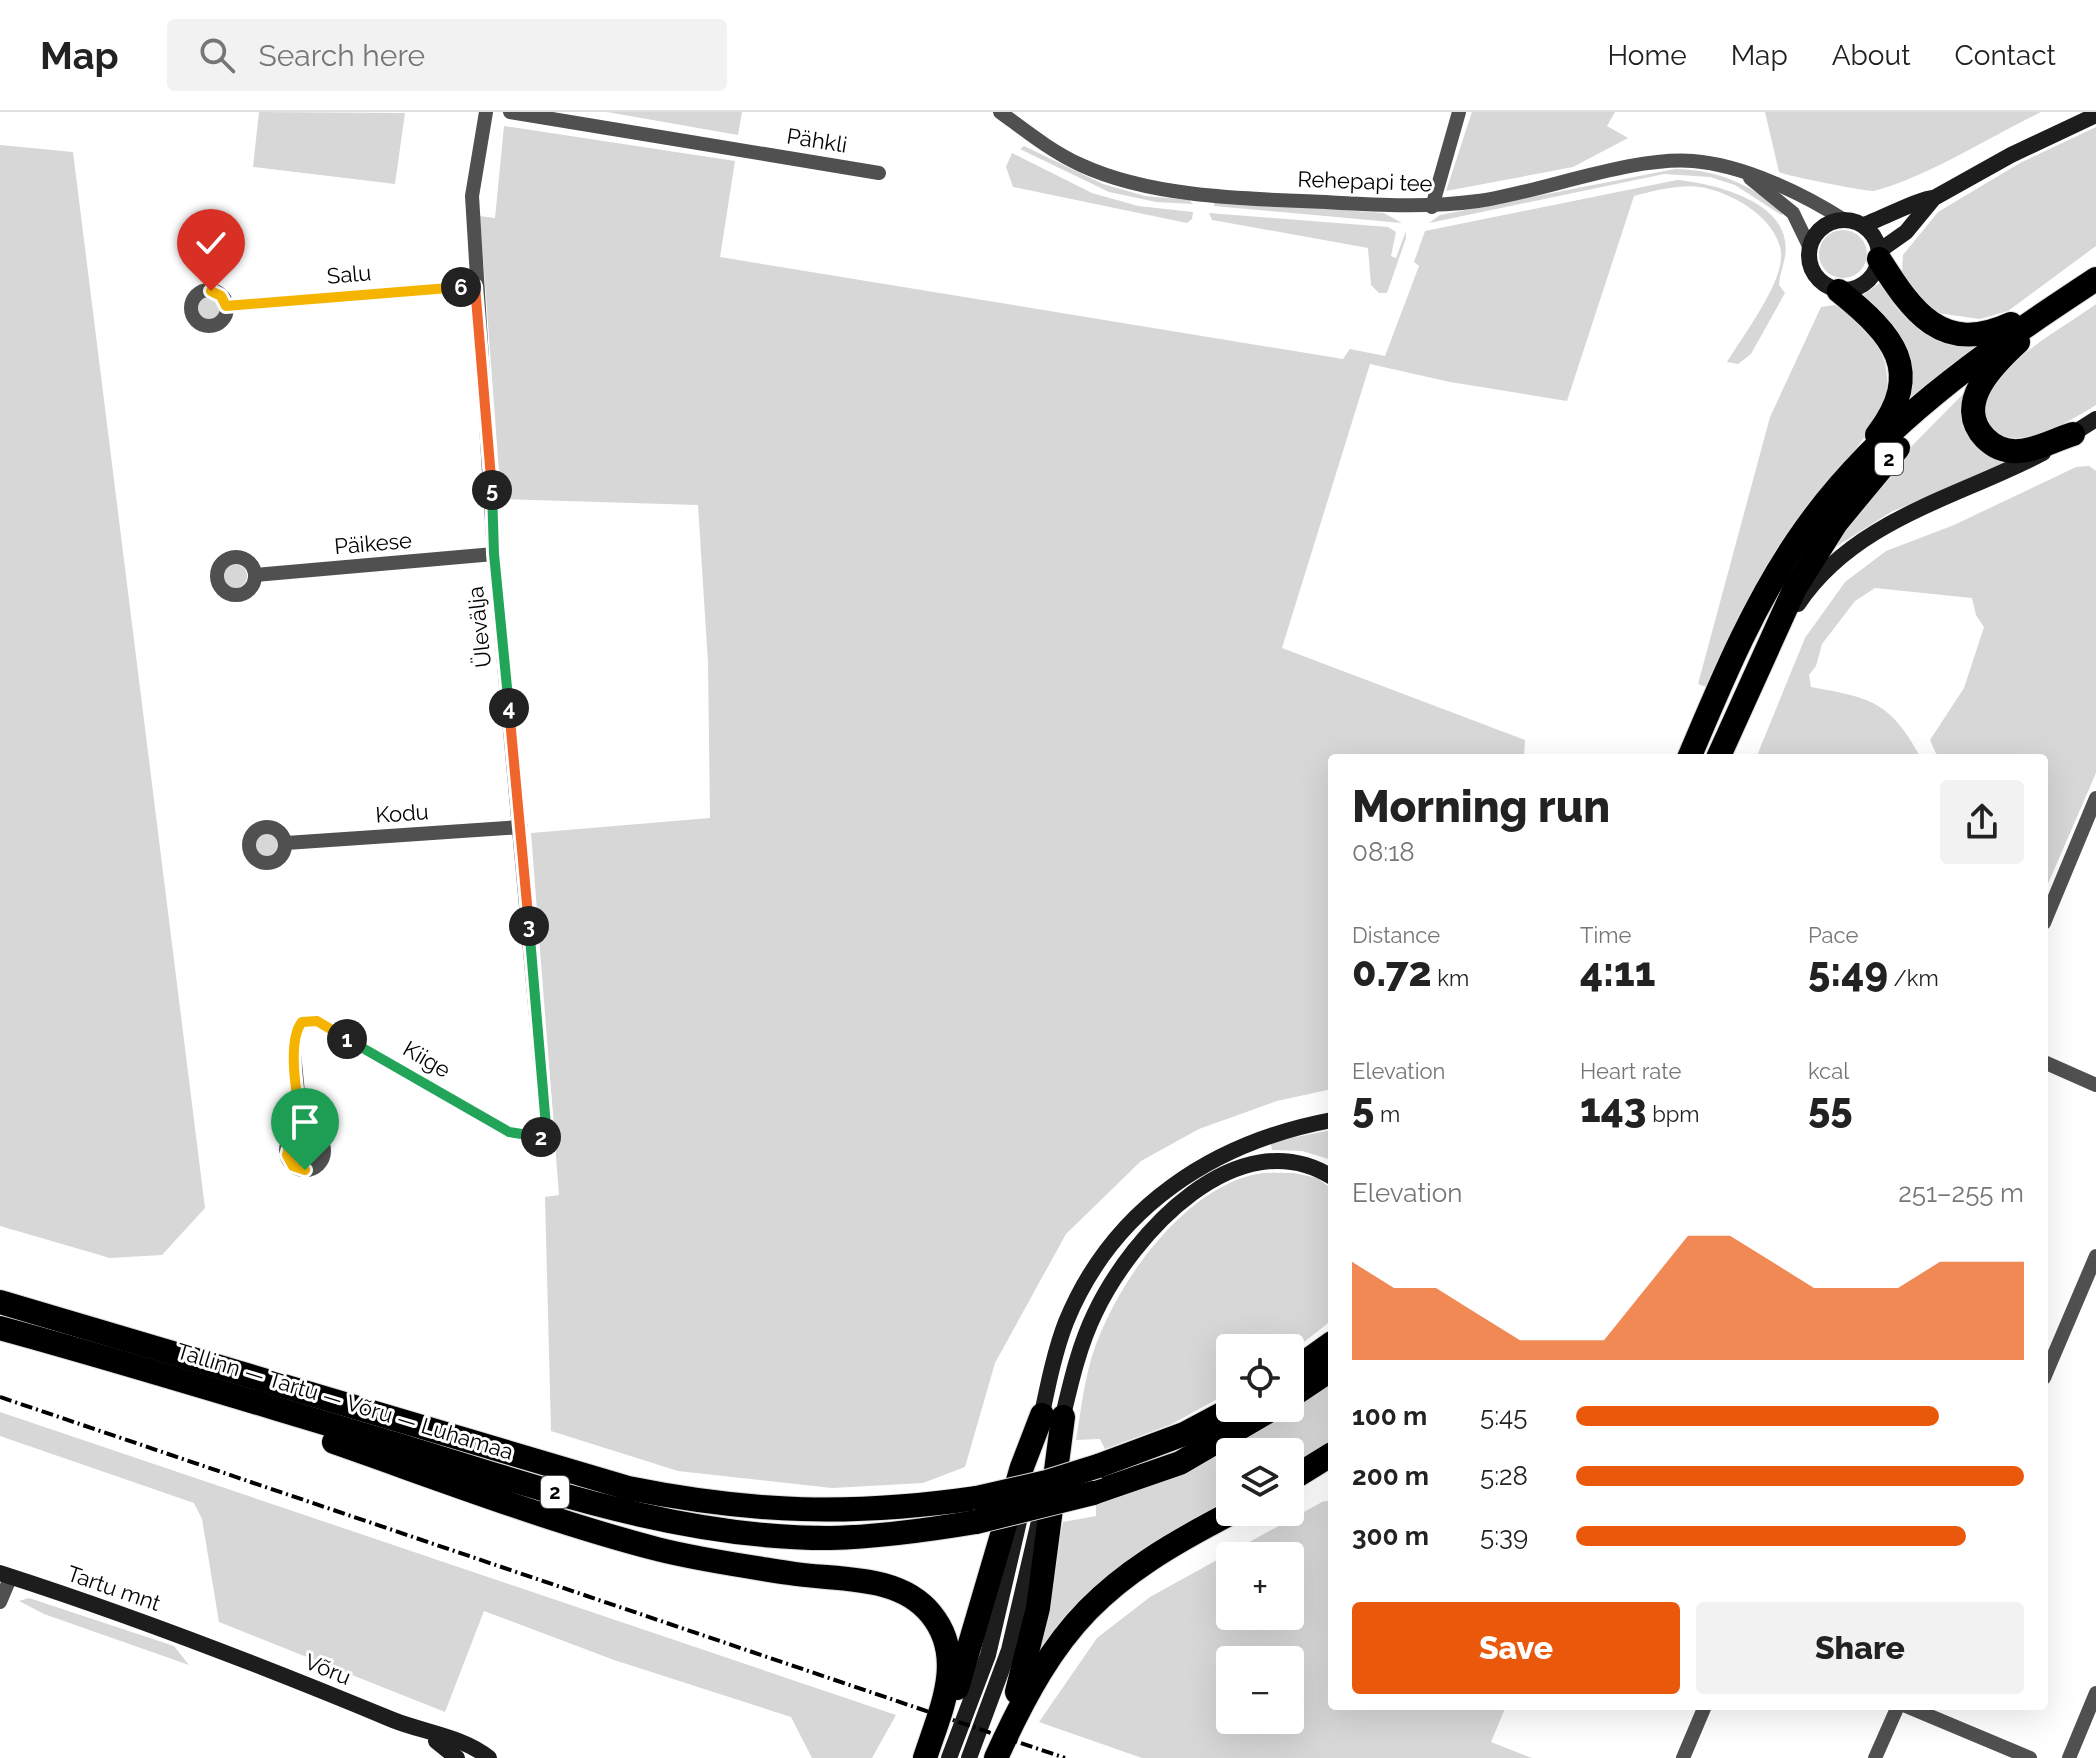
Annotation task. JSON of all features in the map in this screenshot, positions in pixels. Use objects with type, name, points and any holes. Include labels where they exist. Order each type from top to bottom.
[{"type":"highway","points":[[1879,255],[1895,289],[1911,307],[1935,326],[1956,333],[1987,335],[2067,298]]},
{"type":"highway","name":"2","points":[[1691,754],[1753,615],[1798,540],[1835,491],[1956,375],[2010,334],[2096,279]]},
{"type":"highway","points":[[1835,491],[1893,414],[1900,395],[1902,367],[1894,345],[1875,321],[1839,291]]},
{"type":"highway","points":[[2067,298],[2005,354],[1981,383],[1973,407],[1981,434],[2001,449],[2030,449],[2073,434]]},
{"type":"highway","name":"2","points":[[1720,754],[1759,661],[1795,588],[1836,523],[1898,447],[1960,384],[2067,298]]},
{"type":"highway","name":"Tallinn — Tartu — Võru — Luhamaa","points":[[0,1302],[642,1491],[711,1503],[828,1512],[976,1510],[1093,1493],[1180,1463],[1250,1422]]},
{"type":"highway","name":"Tallinn — Tartu — Võru — Luhamaa","points":[[0,1328],[147,1368],[558,1493],[682,1525],[829,1538],[891,1535],[976,1510],[1184,1434],[1216,1417]]},
{"type":"highway","points":[[1304,1362],[1328,1346]]},
{"type":"highway","points":[[147,1368],[164,1384],[658,1549],[899,1590],[929,1612],[949,1655],[950,1677],[925,1758]]},
{"type":"highway","points":[[1304,1388],[1328,1372]]},
{"type":"highway","points":[[925,1758],[960,1681],[1022,1467],[1052,1416]]},
{"type":"highway","points":[[994,1758],[1013,1704],[1038,1608],[1052,1416]]},
{"type":"highway","points":[[1304,1471],[1328,1456]]},
{"type":"highway","points":[[994,1758],[1054,1647],[1081,1615],[1142,1562],[1216,1521]]},
{"type":"main road","points":[[1879,255],[1906,232],[1934,198],[2011,155],[2096,115]]},
{"type":"main road","points":[[1864,225],[1877,241],[1879,255],[1870,279],[1851,290],[1839,291],[1819,281],[1813,273],[1809,246],[1822,227],[1844,220],[1864,225],[1903,211],[1927,197],[1934,198]]},
{"type":"main road","points":[[1759,661],[1823,571],[1856,542],[2017,466],[2096,419]]},
{"type":"main road","points":[[969,1758],[1009,1650],[1052,1416],[1065,1325],[1078,1296],[1117,1235],[1148,1204],[1187,1173],[1228,1150],[1264,1136],[1328,1121]]},
{"type":"main road","points":[[949,1758],[988,1655],[1052,1416],[1094,1314],[1119,1271],[1156,1222],[1216,1179],[1242,1168],[1271,1162],[1303,1164],[1328,1175]]},
{"type":"main road","points":[[1304,1358],[1328,1336]]},
{"type":"main road","name":"Tartu mnt","points":[[6,1574],[214,1646]]},
{"type":"main road","name":"Võru","points":[[214,1646],[425,1733],[469,1746],[489,1758]]},
{"type":"main road","name":"Võru","points":[[425,1733],[457,1758]]},
{"type":"street","name":"Ülevälja","points":[[486,112],[472,196],[475,286],[491,462],[494,554],[547,1138]]},
{"type":"street","name":"Pähkli","points":[[510,112],[879,173]]},
{"type":"street","name":"Rehepapi tee","points":[[1000,112],[1082,166],[1142,185],[1253,199],[1432,207],[1510,195],[1658,162],[1692,161],[1760,176],[1844,220]]},
{"type":"street","points":[[1432,207],[1459,112]]},
{"type":"street","name":"Rehepapi tee","points":[[1744,173],[1793,213],[1809,246]]},
{"type":"street","name":"Salu","points":[[226,306],[475,286]]},
{"type":"street","name":"Päikese","points":[[255,575],[494,554]]},
{"type":"street","points":[[2048,913],[2096,798]]},
{"type":"street","name":"Kodu","points":[[286,843],[521,827]]},
{"type":"street","name":"Kiige","points":[[302,1133],[295,1037],[302,1022],[317,1021],[509,1132],[547,1138]]},
{"type":"street","points":[[2048,1064],[2096,1085]]},
{"type":"street","points":[[2048,1369],[2096,1256]]},
{"type":"street","points":[[0,1602],[6,1574]]},
{"type":"street","points":[[2069,1758],[2096,1693]]},
{"type":"street","points":[[1683,1758],[1703,1710]]},
{"type":"street","points":[[1875,1758],[1896,1710]]},
{"type":"street","points":[[1916,1710],[2030,1758]]},
{"type":"shaded area","points":[[259,112],[405,113],[395,184],[253,167]]},
{"type":"shaded area","points":[[607,112],[742,112],[738,135]]},
{"type":"shaded area","points":[[1472,112],[1615,112],[1607,126],[1628,138],[1573,167],[1446,191]]},
{"type":"shaded area","points":[[1765,112],[2041,112],[1937,166],[1874,191],[1779,172]]},
{"type":"shaded area","points":[[504,126],[735,161],[720,257],[1343,359],[1350,349],[1385,356],[1419,266],[1414,262],[1425,231],[1677,180],[1742,196],[1770,214],[1780,226],[1785,253],[1779,285],[1785,293],[1751,354],[1738,364],[1727,362],[1776,279],[1781,253],[1778,240],[1762,218],[1739,201],[1726,194],[1692,186],[1634,196],[1567,401],[1450,382],[1370,364],[1282,648],[1525,740],[1524,754],[1328,754],[1328,1090],[1277,1101],[1199,1129],[1141,1161],[1066,1234],[995,1363],[965,1467],[923,1483],[832,1488],[678,1471],[551,1431],[545,1197],[559,1195],[531,833],[710,818],[708,663],[698,505],[501,499],[480,216],[495,218]]},
{"type":"shaded area","points":[[2096,127],[2096,246],[2008,311],[1980,319],[1937,313],[1910,287],[1902,272],[1903,255],[1938,212],[2020,163]]},
{"type":"shaded area","points":[[0,145],[73,152],[205,1208],[162,1255],[110,1258],[0,1226]]},
{"type":"shaded area","points":[[1024,146],[1103,184],[1145,196],[1189,200],[1193,204],[1156,202],[1109,192],[1020,149]]},
{"type":"shaded area","points":[[1012,153],[1092,193],[1138,206],[1193,212],[1192,219],[1187,223],[1013,187],[1006,167]]},
{"type":"shaded area","points":[[1675,169],[1706,172],[1734,181],[1760,194],[1785,213],[1781,215],[1735,185],[1710,177],[1664,174],[1429,223],[1440,215]]},
{"type":"shaded area","points":[[1215,201],[1384,213],[1402,223],[1214,206]]},
{"type":"shaded area","points":[[1209,213],[1388,227],[1396,232],[1391,256],[1396,258],[1406,231],[1406,238],[1387,293],[1379,293],[1371,285],[1368,248],[1212,220]]},
{"type":"shaded area","points":[[1843,230],[1860,237],[1867,254],[1860,271],[1843,278],[1826,271],[1819,254],[1826,237]]},
{"type":"shaded area","points":[[1881,282],[1899,311],[1920,328],[1979,344],[1907,406],[1891,324],[1863,295]]},
{"type":"shaded area","points":[[209,295],[218,299],[222,308],[218,317],[209,321],[200,317],[196,308],[200,299]]},
{"type":"shaded area","points":[[2096,304],[2096,405],[2061,425],[2035,435],[2022,438],[1997,434],[1983,415],[1997,381],[2027,352]]},
{"type":"shaded area","points":[[1834,305],[1859,319],[1876,341],[1886,369],[1886,397],[1872,427],[1793,525],[1746,604],[1706,687],[1698,684],[1770,417],[1821,307]]},
{"type":"shaded area","points":[[1965,392],[1963,407],[2008,463],[1891,512],[1834,548],[1839,534],[1899,459]]},
{"type":"shaded area","points":[[2089,466],[2096,471],[2096,773],[2048,884],[2048,754],[1936,754],[1930,740],[1964,688],[1984,627],[1976,615],[1972,598],[1875,588],[1855,601],[1822,644],[1816,666],[1809,675],[1811,687],[1877,705],[1899,724],[1919,754],[1758,754],[1805,638],[1845,582],[1886,551],[1954,525],[2076,467]]},
{"type":"shaded area","points":[[235,564],[244,567],[247,576],[244,585],[235,588],[226,585],[223,576],[226,567]]},
{"type":"shaded area","points":[[267,832],[276,836],[280,845],[276,854],[267,858],[258,854],[254,845],[258,836]]},
{"type":"shaded area","points":[[1328,1131],[1328,1159],[1302,1151],[1272,1150],[1270,1142]]},
{"type":"shaded area","points":[[306,1140],[315,1143],[318,1152],[315,1161],[306,1164],[297,1161],[294,1152],[297,1143]]},
{"type":"shaded area","points":[[1294,1173],[1317,1178],[1328,1186],[1328,1323],[1304,1342],[1304,1334],[1216,1334],[1216,1400],[1172,1424],[1105,1449],[1100,1439],[1076,1440],[1087,1376],[1098,1339],[1130,1279],[1150,1250],[1200,1200],[1228,1184],[1257,1174]]},
{"type":"shaded area","points":[[1328,1386],[1328,1446],[1304,1461],[1304,1438],[1243,1438],[1271,1422],[1304,1422],[1304,1401]]},
{"type":"shaded area","points":[[0,1412],[896,1715],[872,1758],[812,1758],[791,1717],[614,1660],[484,1611],[445,1712],[219,1622],[202,1519],[194,1503],[0,1436]]},
{"type":"shaded area","points":[[1216,1453],[1216,1515],[1035,1659],[1063,1522],[1096,1516],[1096,1505],[1181,1472]]},
{"type":"shaded area","points":[[1328,1501],[1328,1710],[1504,1710],[1491,1742],[1532,1758],[1142,1758],[1039,1722],[1097,1638],[1150,1597],[1216,1561],[1216,1630],[1304,1630],[1304,1542],[1250,1542],[1279,1526],[1304,1526],[1304,1512]]},
{"type":"shaded area","points":[[29,1598],[174,1646],[189,1665],[44,1614],[19,1601]]},
{"type":"railway","points":[[0,1397],[1065,1758]]},
{"type":"route","points":[[211,291],[221,296],[226,306],[475,286],[491,462],[494,554],[547,1138],[509,1132],[317,1021],[302,1022],[297,1028],[294,1053],[302,1133],[288,1143],[287,1155],[293,1166],[305,1170]]}]
